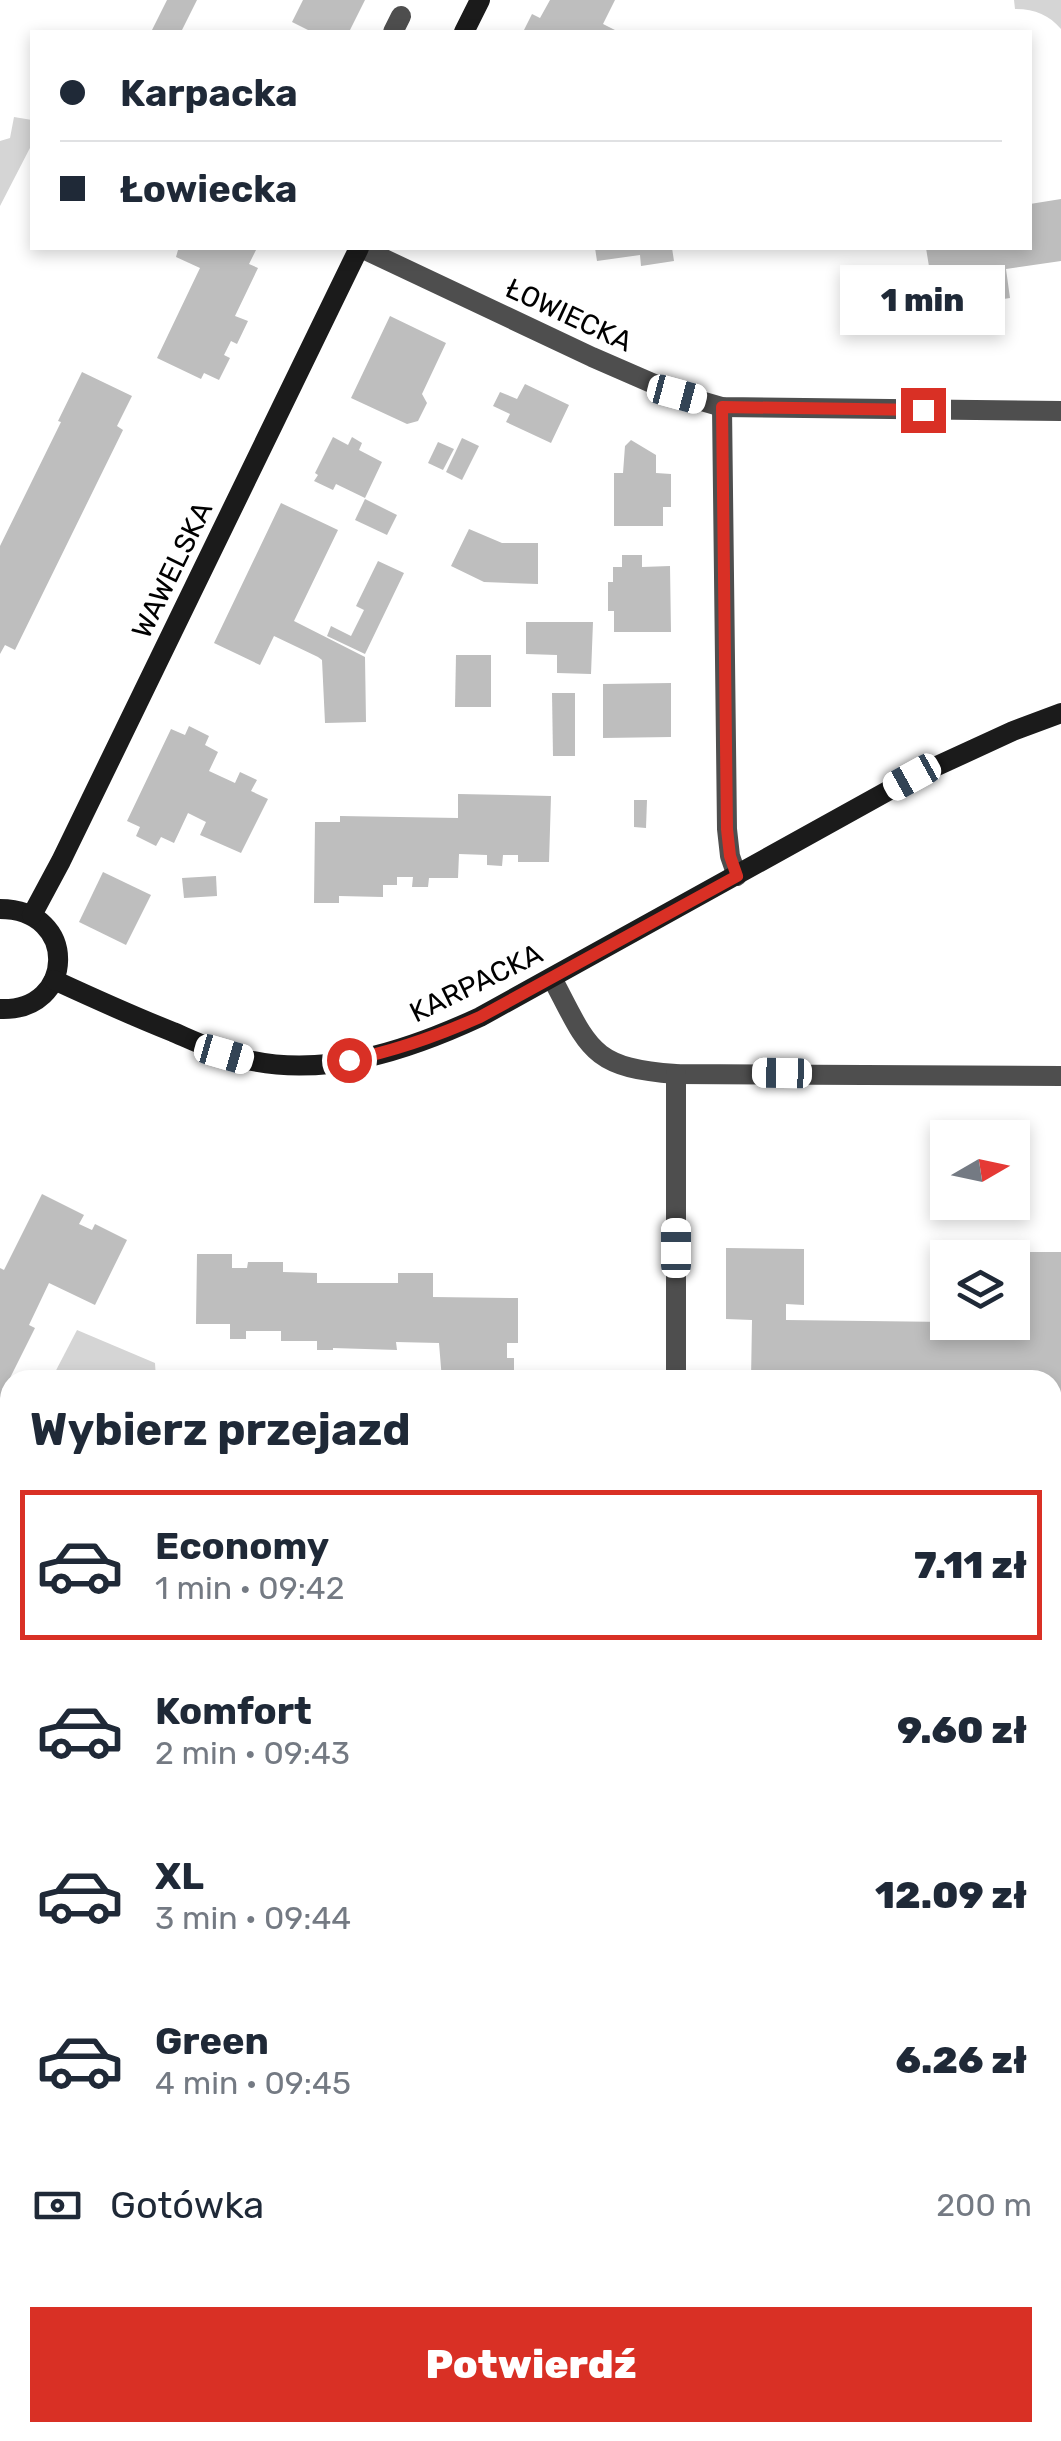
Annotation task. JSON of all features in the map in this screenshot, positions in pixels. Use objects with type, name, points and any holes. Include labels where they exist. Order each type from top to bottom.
[{"type":"street","points":[[465,30],[480,0]]},
{"type":"street","name":"WAWELSKA","points":[[32,914],[62,861],[359,250]]},
{"type":"street","name":"ŁOWIECKA","points":[[364,250],[592,357],[677,394],[722,407],[1061,411]]},
{"type":"street","points":[[722,407],[727,829],[737,876]]},
{"type":"street","name":"KARPACKA","points":[[54,980],[108,1006],[247,1060],[317,1064],[391,1052],[480,1017],[912,777],[1061,713]]},
{"type":"street","points":[[0,909],[32,914],[44,924],[58,950],[58,966],[46,994],[18,1009],[0,1009]]},
{"type":"street","points":[[552,978],[590,1047],[617,1064],[676,1074],[1061,1076]]},
{"type":"street","points":[[676,1074],[676,1370]]},
{"type":"shaded area","points":[[1014,0],[1061,0],[1061,29],[1041,14],[1015,9]]},
{"type":"shaded area","points":[[14,117],[30,120],[30,148],[0,206],[0,141],[10,138]]},
{"type":"shaded area","points":[[77,1330],[155,1363],[155,1370],[56,1370]]},
{"type":"building","points":[[167,0],[197,0],[182,30],[152,30]]},
{"type":"building","points":[[303,0],[365,0],[350,30],[308,30],[292,22]]},
{"type":"building","points":[[550,0],[615,0],[603,24],[615,30],[524,30],[532,14],[540,18]]},
{"type":"building","points":[[1061,199],[1061,261],[1006,269],[1010,298],[978,303],[976,291],[934,297],[926,250],[1032,250],[1032,204]]},
{"type":"building","points":[[178,250],[256,250],[249,264],[258,268],[235,316],[248,321],[237,344],[231,341],[224,355],[230,358],[219,380],[204,373],[201,379],[157,358],[200,268],[176,257]]},
{"type":"building","points":[[595,250],[672,250],[674,261],[641,266],[640,255],[597,261]]},
{"type":"building","points":[[390,316],[446,343],[422,394],[427,403],[418,421],[407,424],[351,398]]},
{"type":"building","points":[[82,372],[132,396],[117,426],[123,430],[15,650],[5,645],[0,654],[0,546]]},
{"type":"building","points":[[525,384],[569,405],[551,443],[506,422],[510,414],[493,406],[500,392],[517,399]]},
{"type":"building","points":[[333,437],[348,445],[352,437],[362,443],[359,450],[382,462],[365,498],[336,484],[333,490],[314,481]]},
{"type":"building","points":[[462,438],[479,446],[462,480],[446,472]]},
{"type":"building","points":[[631,440],[656,455],[656,473],[671,474],[671,507],[663,507],[663,526],[614,526],[614,473],[623,473],[625,446]]},
{"type":"building","points":[[438,442],[454,449],[443,470],[428,463]]},
{"type":"building","points":[[365,499],[397,515],[387,535],[355,520]]},
{"type":"building","points":[[281,503],[338,530],[294,621],[365,657],[366,722],[325,723],[322,660],[318,657],[274,636],[260,665],[214,643]]},
{"type":"building","points":[[469,529],[502,543],[538,543],[538,584],[484,582],[451,566]]},
{"type":"building","points":[[622,555],[642,555],[642,567],[670,566],[671,632],[614,632],[614,611],[608,611],[608,582],[613,582],[613,567],[622,567]]},
{"type":"building","points":[[378,561],[404,573],[365,654],[327,636],[331,626],[351,636],[364,610],[356,606]]},
{"type":"building","points":[[526,622],[593,622],[591,674],[557,673],[557,655],[526,654]]},
{"type":"building","points":[[456,655],[491,655],[491,707],[455,707]]},
{"type":"building","points":[[671,683],[671,737],[603,738],[603,684]]},
{"type":"building","points":[[552,693],[575,693],[575,756],[553,756]]},
{"type":"building","points":[[189,726],[209,736],[205,745],[218,752],[209,771],[235,783],[240,772],[257,780],[251,791],[268,799],[241,853],[200,835],[206,822],[188,813],[174,843],[161,837],[156,846],[136,836],[140,827],[127,821],[171,729],[185,735]]},
{"type":"building","points":[[458,794],[551,796],[549,862],[518,862],[518,855],[503,855],[502,866],[487,865],[487,855],[459,854],[458,878],[429,878],[428,887],[412,887],[413,877],[397,877],[397,885],[383,885],[383,897],[339,896],[339,903],[314,903],[315,822],[340,822],[340,816],[458,818]]},
{"type":"building","points":[[634,800],[647,800],[646,828],[634,827]]},
{"type":"building","points":[[103,872],[151,895],[126,945],[79,922]]},
{"type":"building","points":[[216,876],[217,896],[184,898],[182,878]]},
{"type":"building","points":[[42,1194],[84,1215],[79,1224],[92,1230],[95,1224],[127,1240],[95,1305],[49,1283],[29,1325],[35,1328],[14,1370],[0,1370],[0,1268],[4,1270]]},
{"type":"building","points":[[726,1248],[804,1249],[804,1305],[786,1304],[786,1320],[930,1322],[930,1340],[1030,1340],[1030,1252],[1061,1252],[1061,1370],[751,1370],[752,1320],[726,1319]]},
{"type":"building","points":[[197,1254],[232,1254],[232,1268],[247,1268],[248,1262],[283,1262],[283,1272],[317,1273],[317,1283],[398,1283],[398,1273],[433,1273],[433,1297],[518,1298],[518,1343],[507,1343],[507,1358],[514,1358],[514,1370],[441,1370],[439,1343],[396,1342],[397,1350],[317,1350],[317,1341],[281,1341],[281,1331],[246,1331],[246,1339],[230,1339],[230,1324],[196,1324]]},
{"type":"route","points":[[349,1060],[391,1052],[480,1017],[737,876],[727,829],[722,407],[923,410]]}]
